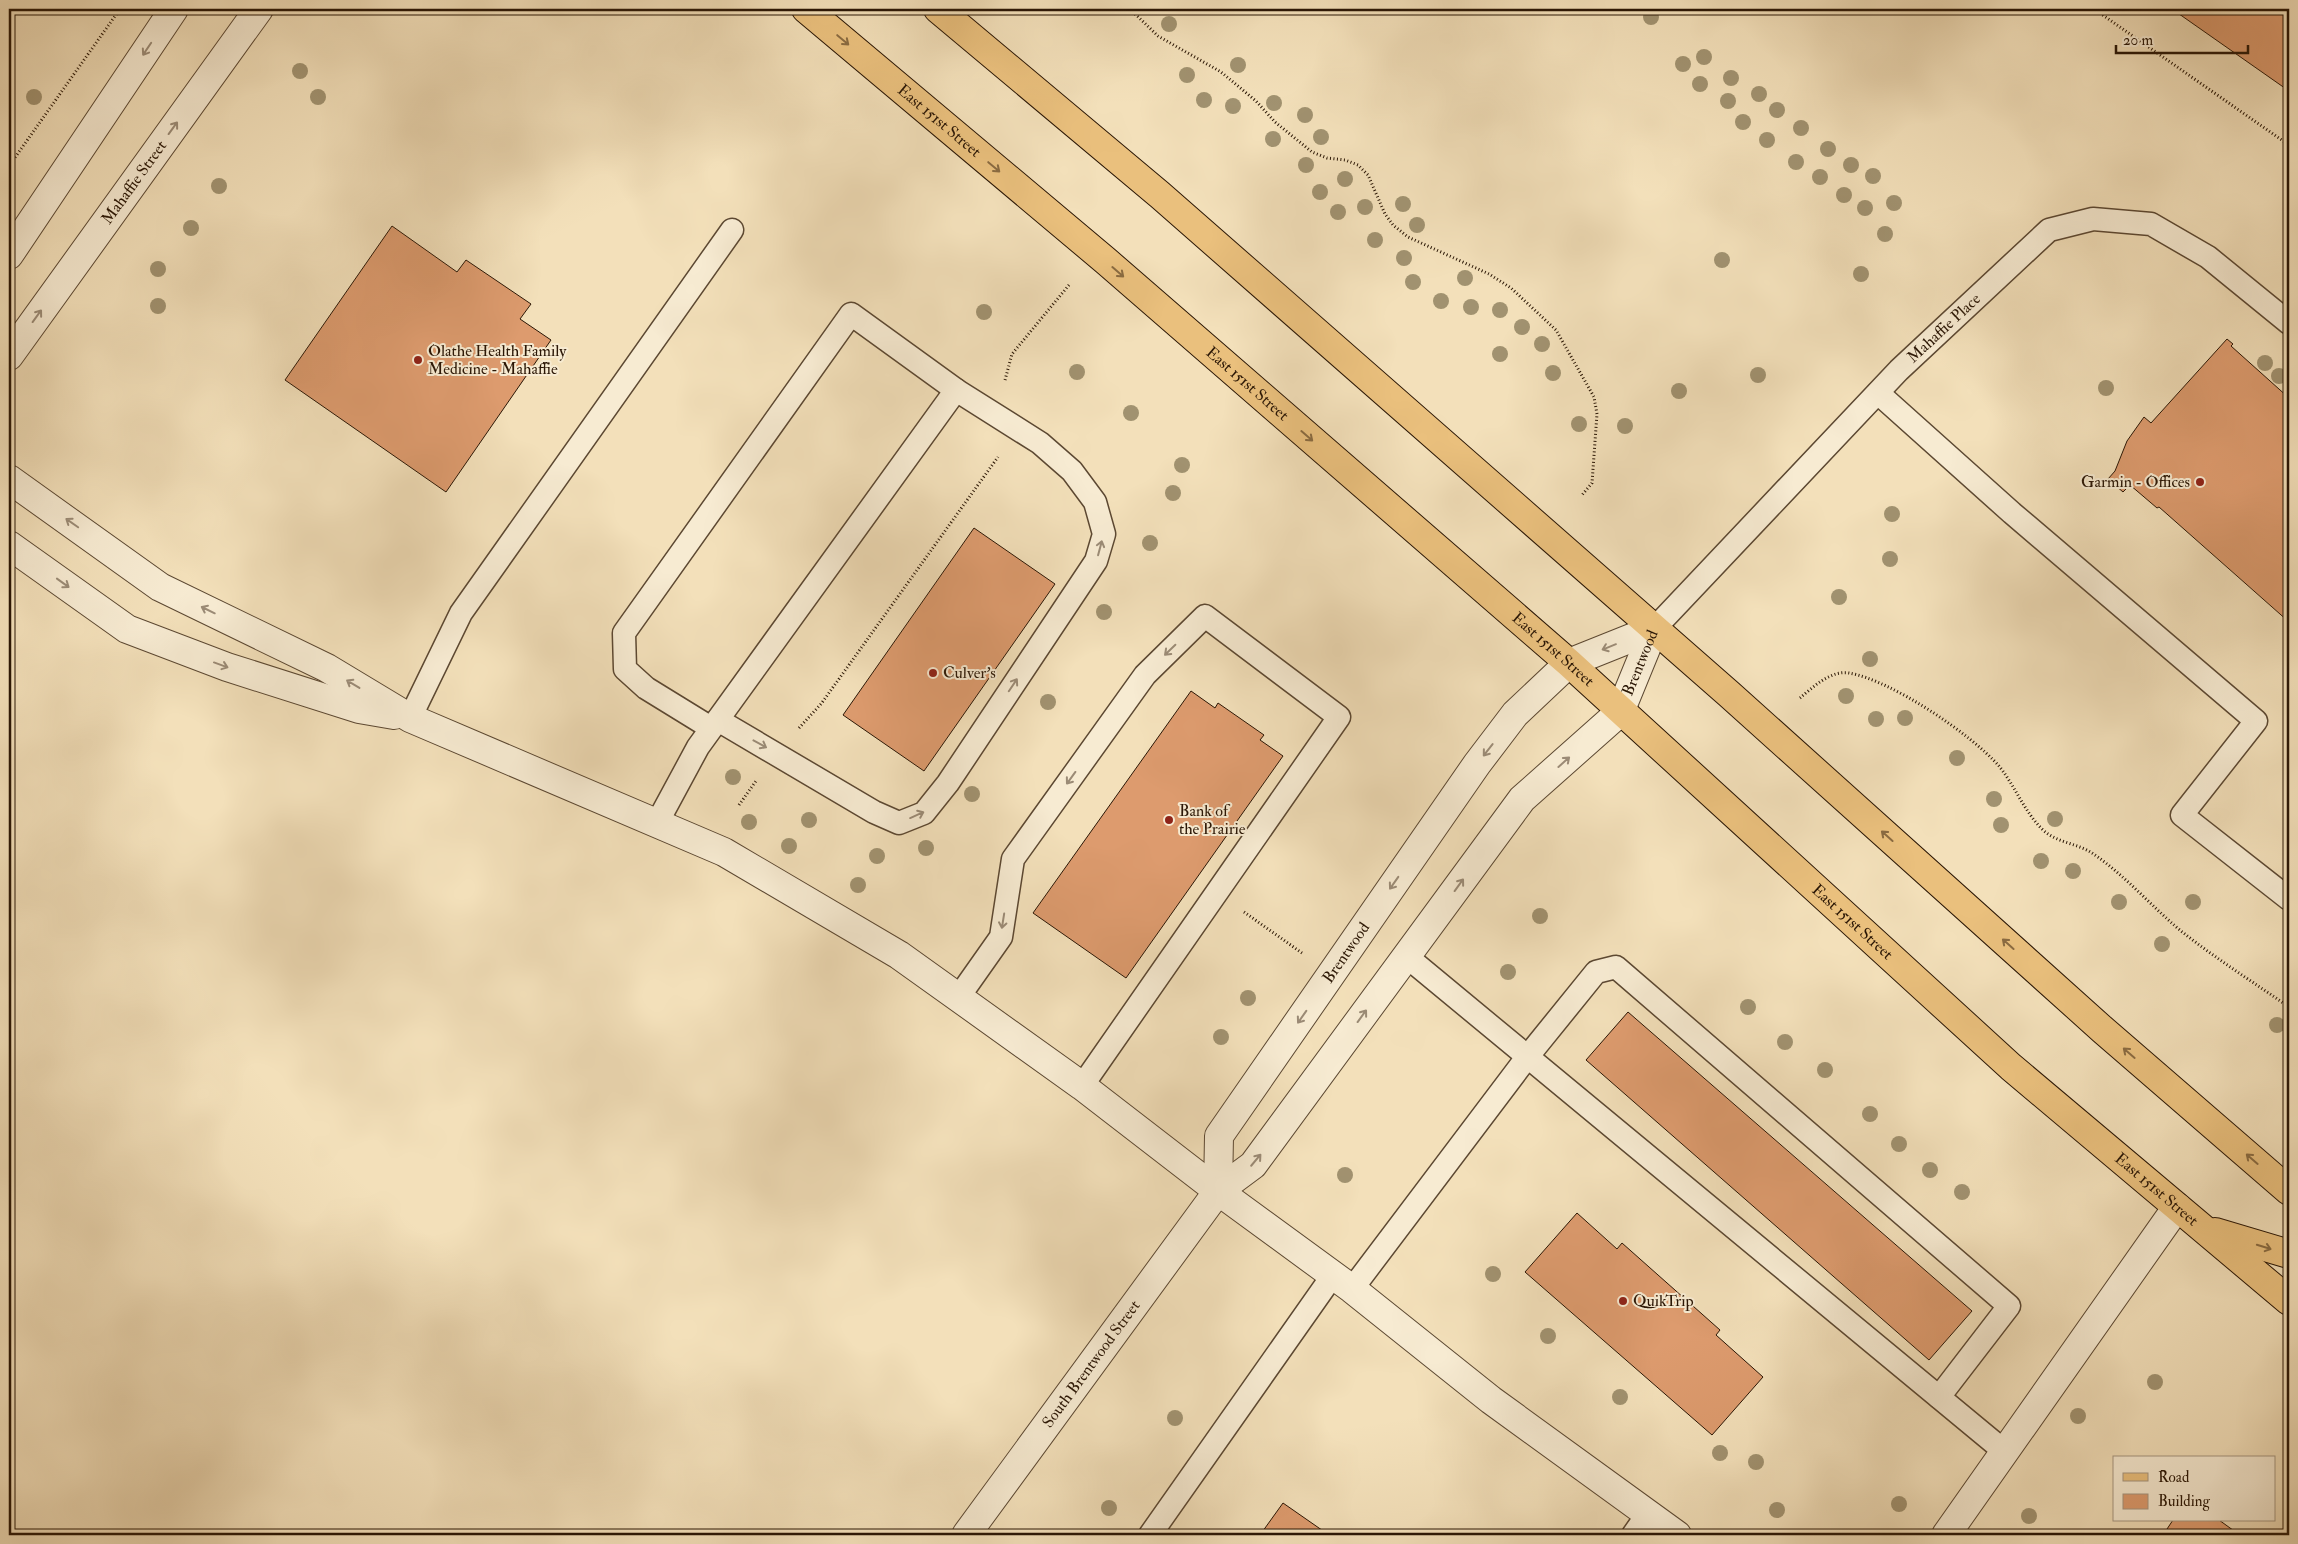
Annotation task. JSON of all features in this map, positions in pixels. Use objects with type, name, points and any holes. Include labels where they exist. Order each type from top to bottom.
[{"type":"main road","name":"East 151st Street","points":[[806,9],[1106,261],[1569,663],[1620,712],[2011,1067],[2289,1301]]},
{"type":"main road","points":[[938,9],[1160,195],[1654,629],[2104,1030],[2289,1190]]},
{"type":"main road","points":[[2204,1229],[2289,1254]]},
{"type":"street","points":[[9,255],[174,9]]},
{"type":"street","name":"Mahaffie Street","points":[[9,356],[259,9]]},
{"type":"street","points":[[9,220],[70,162]]},
{"type":"street","points":[[9,479],[160,586],[327,668],[410,718],[724,852],[899,955],[1082,1086],[1218,1191],[1343,1282],[1491,1400],[1640,1525],[1677,1535]]},
{"type":"street","points":[[9,545],[127,629],[227,667],[359,709],[410,718]]},
{"type":"street","name":"Brentwood","points":[[1218,1191],[1219,1136],[1477,764],[1515,714],[1569,663],[1654,629]]},
{"type":"street","name":"Brentwood","points":[[1218,1191],[1253,1165],[1522,799],[1620,712],[1654,629]]},
{"type":"street","name":"South Brentwood Street","points":[[966,1535],[1218,1191]]},
{"type":"street","points":[[1946,1535],[2178,1206]]},
{"type":"lane","name":"Mahaffie Place","points":[[1654,629],[1878,393],[1938,333],[2050,230],[2093,219],[2151,224],[2208,256],[2289,322]]},
{"type":"lane","points":[[410,718],[461,613],[732,230]]},
{"type":"lane","points":[[851,314],[956,390],[1002,418],[1040,443],[1072,471],[1095,502],[1104,534],[1096,561],[959,767],[924,812],[899,823],[874,812],[775,752],[714,724],[646,688],[625,668],[624,633],[851,314]]},
{"type":"lane","points":[[657,823],[698,747],[956,390]]},
{"type":"lane","points":[[1878,393],[2012,513],[2256,721],[2182,814],[2289,899]]},
{"type":"lane","points":[[958,998],[1001,937],[1013,859],[1144,675],[1205,616],[1339,717],[1082,1086]]},
{"type":"lane","points":[[1406,956],[2004,1451]]},
{"type":"lane","points":[[1150,1535],[1343,1282],[1596,972],[1616,967],[2008,1306],[1939,1397]]},
{"type":"path","points":[[9,166],[120,9]]},
{"type":"path","points":[[1130,9],[1158,36],[1228,77],[1256,101],[1275,122],[1312,152],[1327,158],[1345,160],[1358,165],[1368,175],[1385,214],[1393,225],[1408,237],[1489,274],[1504,283],[1533,307],[1556,330],[1594,396],[1597,414],[1592,483],[1582,495]]},
{"type":"path","points":[[2094,9],[2289,145]]},
{"type":"path","points":[[739,805],[775,752],[821,704],[1008,443],[1000,428],[1002,418],[1001,394],[1012,354],[1069,284]]},
{"type":"path","points":[[1800,698],[1816,684],[1834,674],[1848,672],[1886,686],[1936,714],[1970,738],[1998,766],[2042,830],[2066,844],[2091,852],[2180,930],[2289,1007]]},
{"type":"path","points":[[1237,907],[1303,953]]},
{"type":"building","points":[[2172,9],[2289,9],[2289,91]]},
{"type":"building","name":"Olathe Health Family Medicine - Mahaffie","points":[[392,226],[457,272],[466,260],[531,304],[520,319],[551,340],[446,492],[285,380]]},
{"type":"building","name":"Garmin - Offices","points":[[2227,339],[2233,344],[2231,346],[2289,398],[2289,622],[2159,507],[2157,508],[2130,485],[2123,492],[2108,479],[2115,471],[2127,441],[2144,417],[2151,423]]},
{"type":"building","name":"Culver's","points":[[974,528],[1055,584],[924,771],[843,715]]},
{"type":"building","name":"Bank of the Prairie","points":[[1191,691],[1215,708],[1218,703],[1264,735],[1260,740],[1283,756],[1126,978],[1033,913]]},
{"type":"building","points":[[1628,1012],[1972,1311],[1929,1360],[1586,1060]]},
{"type":"building","name":"QuikTrip","points":[[1577,1213],[1617,1249],[1622,1243],[1720,1330],[1716,1335],[1763,1377],[1712,1435],[1525,1272]]},
{"type":"building","points":[[1283,1503],[1329,1535],[1260,1535]]},
{"type":"building","points":[[2172,1522],[2222,1522],[2237,1533],[2236,1535],[2163,1535]]},
{"type":"place","name":"Olathe Health Family Medicine - Mahaffie","points":[[418,360]]},
{"type":"place","name":"Garmin - Offices","points":[[2200,482]]},
{"type":"place","name":"Culver's","points":[[933,673]]},
{"type":"place","name":"Bank of the Prairie","points":[[1169,820]]},
{"type":"place","name":"QuikTrip","points":[[1623,1301]]}]
